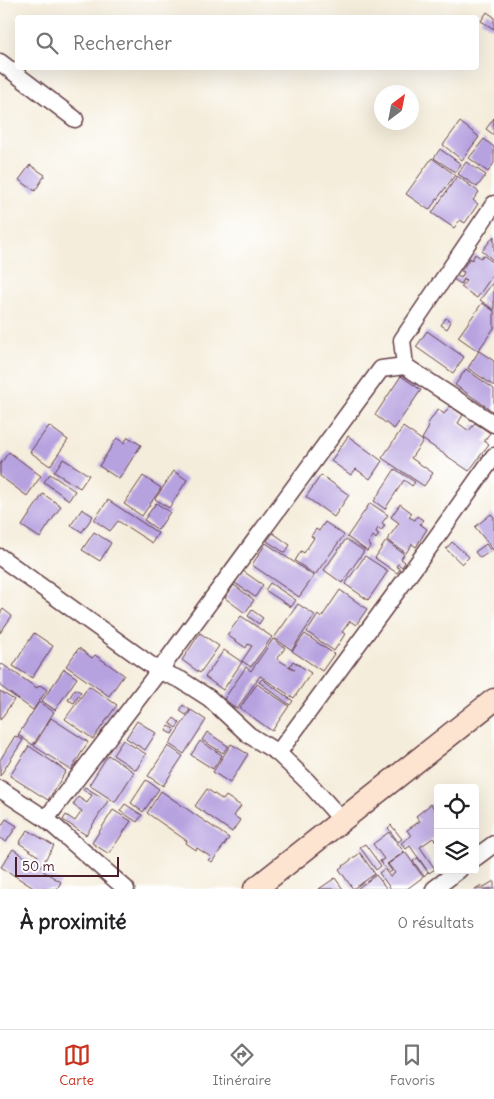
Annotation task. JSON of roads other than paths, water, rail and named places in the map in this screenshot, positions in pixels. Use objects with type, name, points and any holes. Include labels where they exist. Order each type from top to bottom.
[{"type":"main road","points":[[255,889],[494,700]]},
{"type":"street","points":[[0,62],[75,119]]},
{"type":"street","points":[[405,366],[402,340],[494,204]]},
{"type":"street","points":[[46,819],[159,671],[381,369],[405,366],[494,424]]},
{"type":"street","points":[[278,753],[494,456]]},
{"type":"street","points":[[0,557],[159,671],[180,680],[209,698],[249,735],[278,753],[342,820]]},
{"type":"street","points":[[0,789],[46,819],[126,889]]},
{"type":"street","points":[[479,855],[494,844]]},
{"type":"street","points":[[435,889],[454,874]]}]
